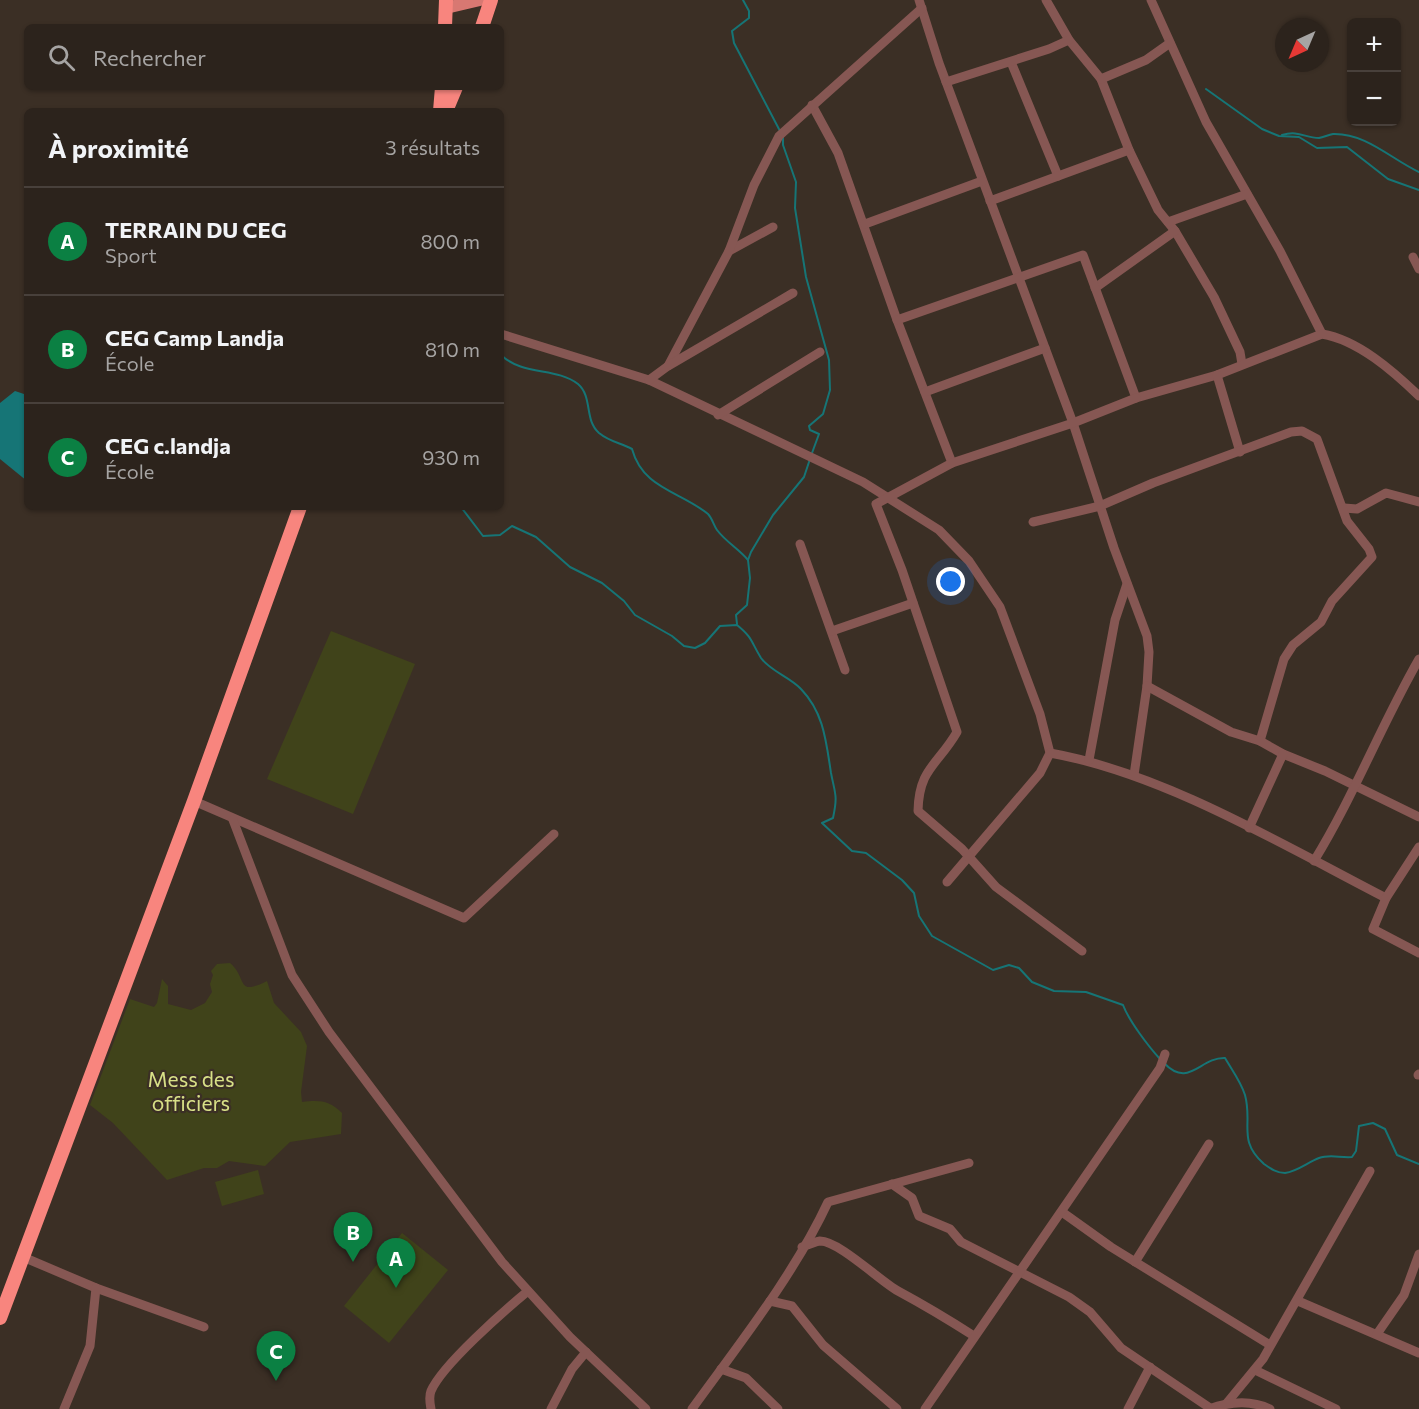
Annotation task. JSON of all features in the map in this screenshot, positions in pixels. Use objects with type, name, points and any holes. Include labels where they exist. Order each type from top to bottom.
[{"type":"highway","points":[[483,24],[491,0]]},
{"type":"highway","points":[[445,24],[446,4]]},
{"type":"highway","points":[[441,108],[442,90]]},
{"type":"highway","points":[[447,108],[455,90]]},
{"type":"highway","points":[[0,1317],[194,801],[299,510]]},
{"type":"main road","points":[[446,4],[480,0]]},
{"type":"street","points":[[1046,0],[1069,40],[1101,80],[1129,150],[1158,210],[1175,231],[1221,312],[1240,352],[1242,364]]},
{"type":"street","points":[[1151,0],[1206,122],[1322,334]]},
{"type":"street","points":[[668,366],[729,251],[754,185],[781,133],[920,4],[982,181],[1073,423],[1127,584],[1147,636],[1149,652],[1147,686],[1134,775]]},
{"type":"street","points":[[946,82],[1011,62],[1069,40]]},
{"type":"street","points":[[1101,80],[1146,60],[1170,44]]},
{"type":"street","points":[[1011,62],[1058,176]]},
{"type":"street","points":[[812,105],[838,153],[897,320],[952,463]]},
{"type":"street","points":[[990,201],[1129,150]]},
{"type":"street","points":[[864,224],[982,181]]},
{"type":"street","points":[[1168,222],[1247,194]]},
{"type":"street","points":[[729,251],[773,227]]},
{"type":"street","points":[[1095,288],[1175,231]]},
{"type":"street","points":[[897,320],[1083,255],[1136,398]]},
{"type":"street","points":[[1413,257],[1419,269]]},
{"type":"street","points":[[649,381],[668,366],[793,293]]},
{"type":"street","points":[[1082,951],[996,887],[969,856],[918,811],[918,789],[931,765],[946,751],[957,732],[876,504],[952,463],[1073,423],[1136,398],[1217,375],[1322,334],[1335,336],[1360,349],[1419,396]]},
{"type":"street","points":[[504,335],[649,381],[863,482],[939,530],[969,561],[1000,607],[1040,714],[1050,753],[1040,774],[947,882]]},
{"type":"street","points":[[925,392],[1045,348]]},
{"type":"street","points":[[718,415],[820,352]]},
{"type":"street","points":[[1217,375],[1240,452]]},
{"type":"street","points":[[1410,387],[1419,382]]},
{"type":"street","points":[[1033,522],[1100,506],[1153,483],[1292,432],[1310,433],[1317,439],[1347,521],[1369,549],[1372,557],[1332,601],[1321,622],[1293,645],[1284,659],[1260,741]]},
{"type":"street","points":[[1344,508],[1357,510],[1386,493],[1419,502]]},
{"type":"street","points":[[800,544],[845,670]]},
{"type":"street","points":[[1089,760],[1115,620],[1127,584]]},
{"type":"street","points":[[831,631],[913,603]]},
{"type":"street","points":[[1314,861],[1356,787],[1392,706],[1419,659]]},
{"type":"street","points":[[1147,686],[1231,732],[1260,741],[1419,818]]},
{"type":"street","points":[[1050,753],[1089,760],[1134,775],[1249,828],[1386,898]]},
{"type":"street","points":[[1249,828],[1283,754]]},
{"type":"street","points":[[194,801],[233,820],[464,918],[554,834]]},
{"type":"street","points":[[233,820],[292,975],[329,1032],[502,1262],[586,1352],[646,1409]]},
{"type":"street","points":[[1419,847],[1386,898],[1373,929],[1419,953]]},
{"type":"street","points":[[925,1409],[1160,1068],[1165,1054]]},
{"type":"street","points":[[1135,1262],[1209,1144]]},
{"type":"street","points":[[692,1409],[770,1301],[815,1229],[828,1202],[969,1163]]},
{"type":"street","points":[[1226,1404],[1255,1370],[1298,1301],[1304,1284],[1370,1171]]},
{"type":"street","points":[[892,1184],[912,1198],[919,1216],[950,1229],[960,1242],[1069,1297],[1090,1312],[1121,1348],[1209,1409],[1226,1404],[1256,1402],[1270,1409]]},
{"type":"street","points":[[1062,1212],[1135,1262],[1270,1345]]},
{"type":"street","points":[[802,1247],[820,1241],[832,1245],[876,1273],[896,1290],[918,1299],[974,1336]]},
{"type":"street","points":[[1377,1334],[1404,1295],[1419,1254]]},
{"type":"street","points":[[23,1257],[96,1288],[204,1327]]},
{"type":"street","points":[[64,1409],[90,1346],[96,1288]]},
{"type":"street","points":[[431,1409],[431,1391],[443,1375],[479,1335],[528,1291]]},
{"type":"street","points":[[770,1301],[792,1306],[824,1345],[897,1409]]},
{"type":"street","points":[[1298,1301],[1419,1353]]},
{"type":"street","points":[[551,1409],[572,1369],[586,1352]]},
{"type":"street","points":[[1128,1409],[1150,1367]]},
{"type":"street","points":[[721,1369],[746,1378],[778,1409]]},
{"type":"street","points":[[1255,1370],[1336,1409]]},
{"type":"green space","points":[[331,631],[415,664],[353,814],[267,779]]},
{"type":"green space","name":"Mess des officiers","points":[[230,963],[246,986],[250,987],[267,981],[274,1003],[301,1032],[307,1046],[301,1092],[302,1102],[324,1102],[342,1113],[341,1134],[290,1142],[265,1166],[229,1161],[217,1168],[204,1168],[167,1180],[113,1123],[90,1105],[130,999],[154,1007],[162,979],[168,986],[168,1004],[191,1010],[205,1003],[212,992],[210,984],[213,975],[211,971],[217,964]]},
{"type":"green space","points":[[258,1170],[264,1194],[222,1206],[215,1182]]},
{"type":"green space","points":[[402,1233],[448,1270],[389,1343],[344,1306]]},
{"type":"water","points":[[15,391],[24,394],[24,479],[0,459],[0,403]]},
{"type":"waterway","points":[[743,0],[749,11],[749,18],[732,31],[734,43],[780,131]]},
{"type":"waterway","points":[[1206,89],[1262,129],[1279,136],[1299,137],[1317,148],[1347,147],[1388,179],[1419,190]]},
{"type":"waterway","points":[[1282,135],[1293,133],[1314,138],[1333,134],[1345,135],[1367,142],[1419,172]]},
{"type":"waterway","points":[[783,136],[783,145],[796,182],[795,208],[806,277],[829,360],[830,390],[823,414],[809,426],[810,430],[819,434],[812,453]]},
{"type":"waterway","points":[[504,357],[519,366],[560,375],[578,384],[586,395],[594,428],[607,438],[632,449],[637,462],[653,481],[708,514],[721,534],[748,560]]},
{"type":"waterway","points":[[737,624],[736,615],[747,605],[750,578],[748,560],[751,552],[773,515],[804,477],[810,459]]},
{"type":"waterway","points":[[463,510],[483,536],[500,535],[512,526],[536,537],[570,567],[602,583],[624,601],[635,615],[672,636],[684,646],[695,648],[705,643],[720,626],[737,625],[749,637],[765,663],[801,689],[815,708],[823,728],[836,799],[833,818],[822,823],[852,851],[866,853],[902,880],[914,893],[919,916],[932,936],[993,970],[1009,965],[1019,968],[1032,982],[1054,991],[1086,992],[1123,1005],[1134,1026],[1160,1059]]},
{"type":"waterway","points":[[1164,1063],[1173,1070],[1188,1073],[1208,1062],[1225,1058],[1245,1095],[1247,1131],[1251,1147],[1264,1164],[1277,1171],[1290,1172],[1323,1157],[1352,1157],[1356,1151],[1359,1126],[1373,1123],[1385,1129],[1397,1155],[1419,1164]]},
{"type":"place","name":"CEG Camp Landja","points":[[353,1262]]},
{"type":"place","name":"TERRAIN DU CEG","points":[[396,1288]]},
{"type":"place","name":"CEG c.landja","points":[[276,1381]]}]
